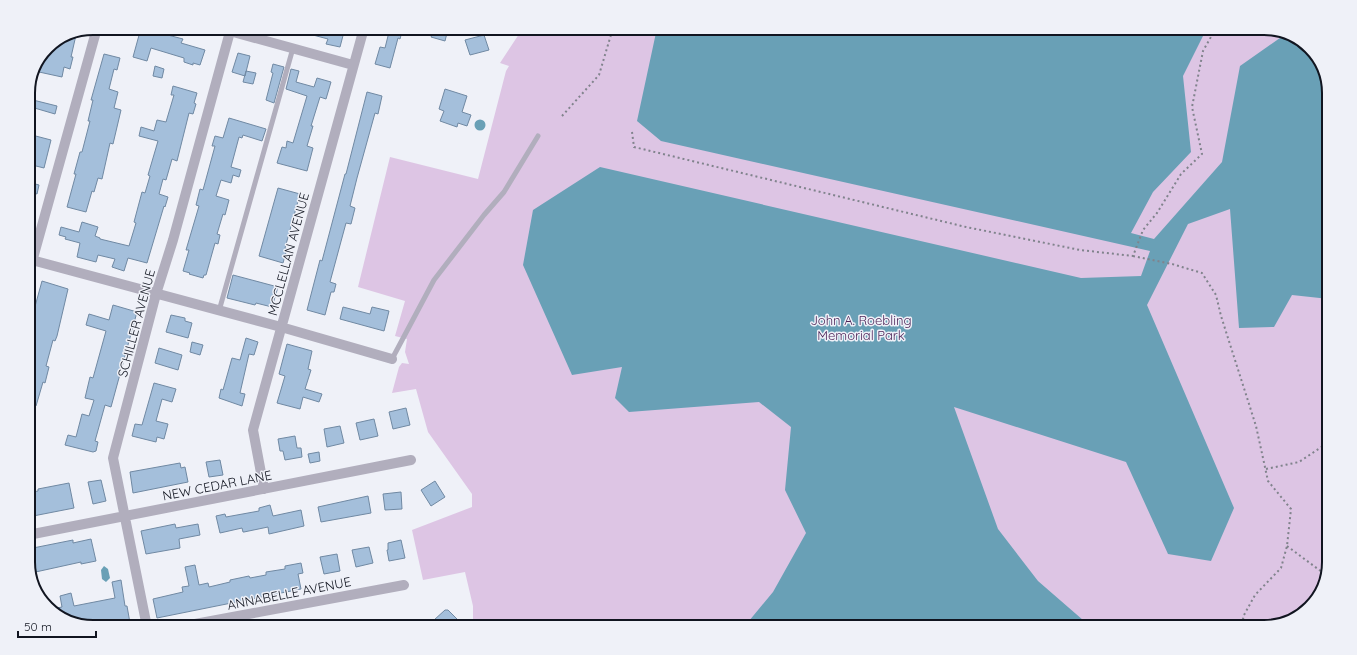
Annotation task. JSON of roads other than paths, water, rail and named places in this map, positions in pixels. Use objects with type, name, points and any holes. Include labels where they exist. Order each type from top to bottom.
[{"type":"street","points":[[35,243],[95,35]]},
{"type":"street","name":"SCHILLER AVENUE","points":[[146,620],[113,458],[156,294],[173,240],[229,35]]},
{"type":"street","points":[[248,35],[353,65]]},
{"type":"street","name":"MCCLELLAN AVENUE","points":[[264,489],[253,430],[362,35]]},
{"type":"street","points":[[35,261],[392,359]]},
{"type":"street","name":"NEW CEDAR LANE","points":[[35,534],[411,460]]},
{"type":"street","name":"ANNABELLE AVENUE","points":[[216,620],[404,585]]},
{"type":"lane","points":[[219,311],[293,48]]},
{"type":"lane","points":[[392,359],[434,280],[484,215],[504,192],[538,136]]},
{"type":"water","points":[[655,35],[1204,35],[1183,76],[1191,152],[1153,192],[1131,233],[1154,239],[1222,162],[1240,66],[1281,38],[1299,47],[1312,61],[1316,68],[1322,90],[1322,298],[1292,295],[1274,327],[1239,328],[1230,209],[1188,224],[1147,305],[1234,508],[1211,561],[1168,554],[1126,462],[954,407],[998,529],[1038,581],[1083,620],[750,620],[773,592],[806,533],[785,490],[791,427],[759,402],[629,412],[615,398],[622,367],[572,375],[523,265],[533,210],[600,167],[1081,278],[1141,276],[1150,251],[661,141],[637,121]]},
{"type":"water","points":[[480,119],[484,121],[486,125],[484,129],[480,131],[476,129],[474,125],[476,121]]},
{"type":"water","points":[[104,566],[108,569],[110,578],[106,582],[102,579],[101,570]]},
{"type":"park label","name":"John A. Roebling Memorial Park","points":[[861,328]]}]
